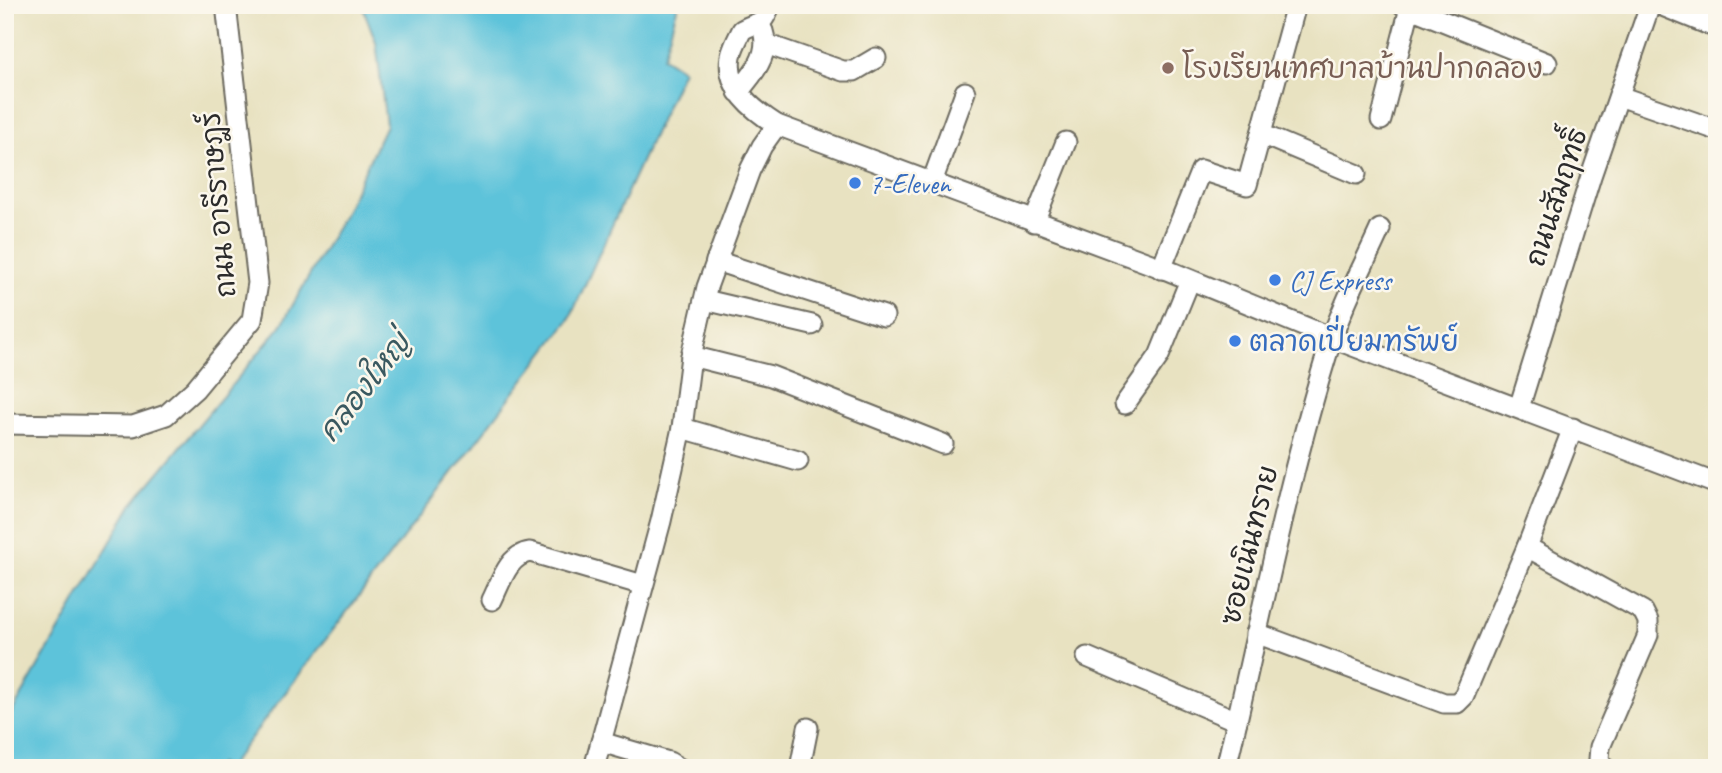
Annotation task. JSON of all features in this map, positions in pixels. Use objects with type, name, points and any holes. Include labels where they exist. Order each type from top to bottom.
[{"type":"street","name":"ถนน อารีราษฎร์","points":[[5,424],[133,426],[166,415],[195,389],[252,320],[258,283],[226,5]]},
{"type":"street","points":[[788,5],[765,15],[742,30],[732,55],[730,71],[738,92],[763,116],[777,125],[1190,280],[1332,338],[1717,484]]},
{"type":"street","points":[[1161,269],[1200,170],[1247,185],[1296,5]]},
{"type":"street","name":"ถนนสัมฤทธิ์","points":[[1519,408],[1650,5]]},
{"type":"street","points":[[1660,5],[1717,28]]},
{"type":"street","points":[[1381,120],[1406,7],[1547,63]]},
{"type":"street","points":[[738,92],[755,74],[766,44],[765,15]]},
{"type":"street","points":[[766,44],[844,71],[854,71],[876,58]]},
{"type":"street","points":[[932,182],[965,92]]},
{"type":"street","points":[[1619,96],[1717,131]]},
{"type":"street","points":[[594,768],[661,521],[682,428],[691,356],[716,261],[750,170],[777,125]]},
{"type":"street","points":[[1261,134],[1356,174]]},
{"type":"street","points":[[1034,222],[1066,142]]},
{"type":"street","name":"ซอยเนินทราย","points":[[1226,768],[1311,409],[1332,338],[1380,229]]},
{"type":"street","points":[[716,261],[884,316]]},
{"type":"street","points":[[1125,404],[1159,356],[1190,280]]},
{"type":"street","points":[[705,300],[813,325]]},
{"type":"street","points":[[691,356],[771,376],[943,444]]},
{"type":"street","points":[[682,428],[798,461]]},
{"type":"street","points":[[1256,633],[1444,703],[1457,703],[1464,696],[1527,547],[1573,428]]},
{"type":"street","points":[[1527,547],[1643,611],[1648,621],[1648,635],[1600,747],[1599,759],[1604,768]]},
{"type":"street","points":[[492,600],[513,560],[520,554],[530,552],[643,585]]},
{"type":"street","points":[[1087,657],[1237,721]]},
{"type":"street","points":[[800,768],[808,728]]},
{"type":"street","points":[[601,742],[674,763],[679,768]]},
{"type":"water","name":"คลองใหญ่","points":[[362,5],[678,5],[663,57],[683,70],[569,320],[228,768],[219,764],[216,768],[5,768],[5,724],[132,505],[281,326],[344,214],[386,125],[376,42]]},
{"type":"place","name":"โรงเรียนเทศบาลบ้านปากคลอง","points":[[1168,68]]},
{"type":"place","name":"7-Eleven","points":[[855,183]]},
{"type":"place","name":"CJ Express","points":[[1275,280]]},
{"type":"place","name":"ตลาดเปี่ยมทรัพย์","points":[[1235,341]]}]
